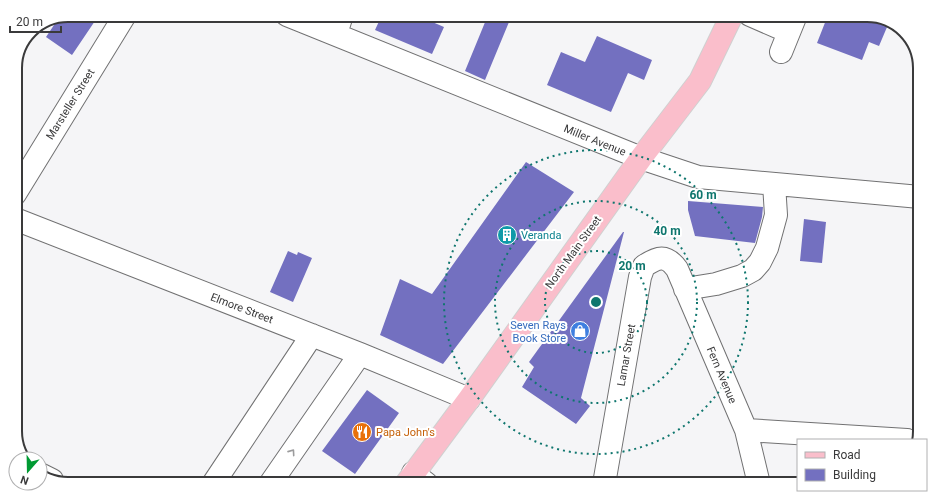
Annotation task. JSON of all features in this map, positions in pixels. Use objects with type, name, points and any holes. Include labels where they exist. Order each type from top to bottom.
[{"type":"main road","name":"North Main Street","points":[[417,477],[469,399],[641,158],[700,81],[729,22]]},
{"type":"street","name":"Marsteller Street","points":[[22,183],[121,22]]},
{"type":"street","name":"Miller Avenue","points":[[327,22],[339,24],[641,158],[698,177],[913,196]]},
{"type":"street","points":[[781,52],[792,24]]},
{"type":"street","points":[[685,289],[716,284],[742,276],[753,270],[760,262],[767,248],[776,215],[774,184]]},
{"type":"street","name":"Elmore Street","points":[[22,222],[360,354],[469,399]]},
{"type":"street","name":"Lamar Street","points":[[605,477],[640,277],[644,266],[653,260],[663,258],[672,262],[677,269]]},
{"type":"street","name":"Fern Avenue","points":[[677,269],[746,430],[757,477]]},
{"type":"street","points":[[218,477],[312,335]]},
{"type":"street","points":[[275,477],[360,354]]},
{"type":"street","points":[[746,430],[891,439]]},
{"type":"building","points":[[62,22],[94,22],[72,55],[46,37],[55,24]]},
{"type":"building","points":[[379,22],[432,22],[444,27],[432,54],[375,30]]},
{"type":"building","points":[[485,22],[509,22],[485,80],[465,71]]},
{"type":"building","points":[[825,22],[868,22],[882,24],[887,27],[879,46],[869,42],[862,60],[817,43]]},
{"type":"building","points":[[597,36],[652,60],[644,80],[628,73],[611,112],[547,85],[561,52],[585,62]]},
{"type":"building","name":"Veranda","points":[[526,162],[574,192],[443,364],[380,335],[400,279],[432,294]]},
{"type":"building","points":[[688,201],[763,207],[755,243],[695,236],[688,210]]},
{"type":"building","points":[[804,219],[826,222],[822,263],[800,261]]},
{"type":"building","points":[[623,232],[581,398],[590,406],[576,424],[522,387],[534,367],[529,362]]},
{"type":"building","points":[[288,251],[297,255],[298,252],[312,258],[293,302],[270,292]]},
{"type":"building","points":[[367,390],[399,413],[355,474],[322,451]]},
{"type":"place","name":"Veranda","points":[[507,235]]},
{"type":"place","name":"Seven Rays Book Store","points":[[580,331]]},
{"type":"place","name":"Papa John's","points":[[362,432]]}]
